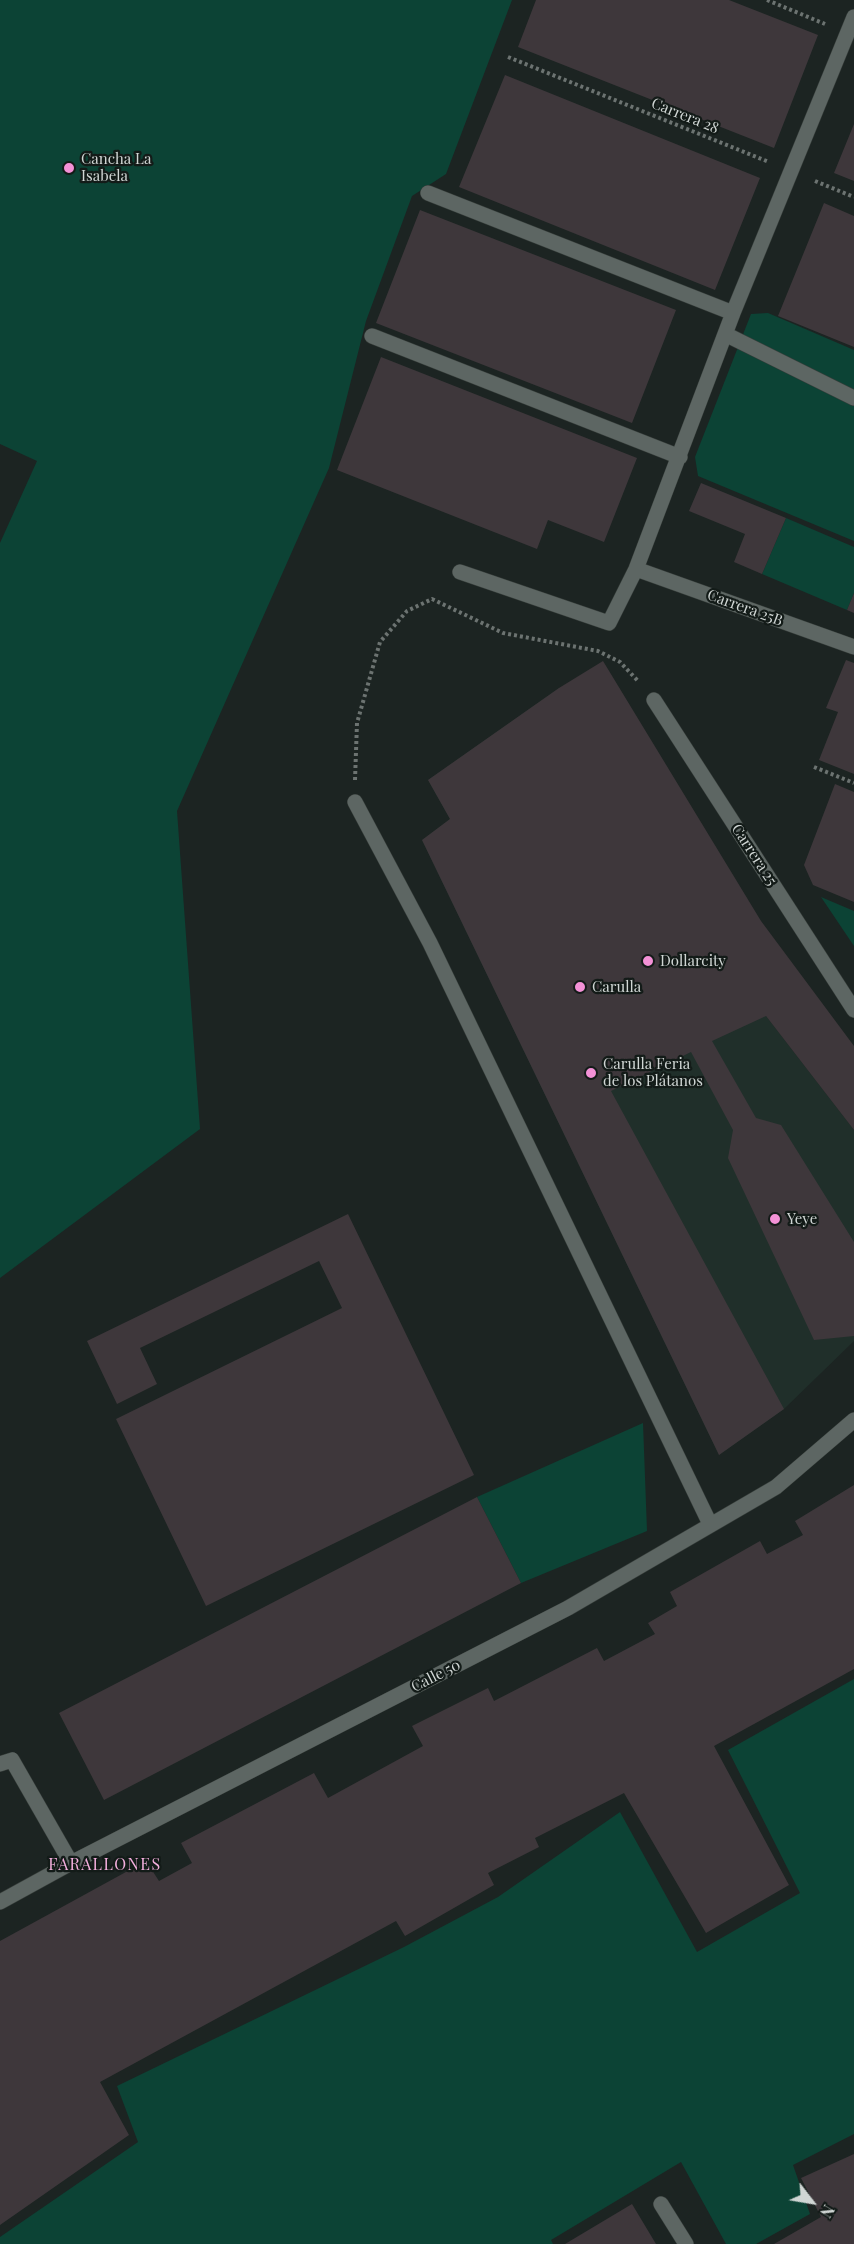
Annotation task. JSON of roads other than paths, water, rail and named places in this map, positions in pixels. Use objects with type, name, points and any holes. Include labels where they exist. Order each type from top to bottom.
[{"type":"street","points":[[460,572],[609,623],[636,569],[733,313],[854,17]]},
{"type":"street","points":[[428,193],[733,313]]},
{"type":"street","points":[[725,334],[854,398]]},
{"type":"street","points":[[372,336],[680,457]]},
{"type":"street","name":"Carrera 25B","points":[[636,569],[854,647]]},
{"type":"street","name":"Carrera 25","points":[[654,700],[854,1010]]},
{"type":"street","points":[[355,802],[430,943],[710,1524]]},
{"type":"street","name":"Calle 50","points":[[0,1902],[71,1863],[568,1608],[776,1486],[854,1420]]},
{"type":"street","points":[[6,1762],[71,1863]]},
{"type":"street","points":[[661,2204],[686,2244]]},
{"type":"place","name":"Cancha La Isabela","points":[[69,168]]},
{"type":"place","name":"Dollarcity","points":[[648,961]]},
{"type":"place","name":"Carulla","points":[[580,987]]},
{"type":"place","name":"Carulla Feria de los Plátanos","points":[[591,1073]]},
{"type":"place","name":"Yeye","points":[[775,1219]]},
{"type":"district","name":"FARALLONES","points":[[105,1865]]}]
